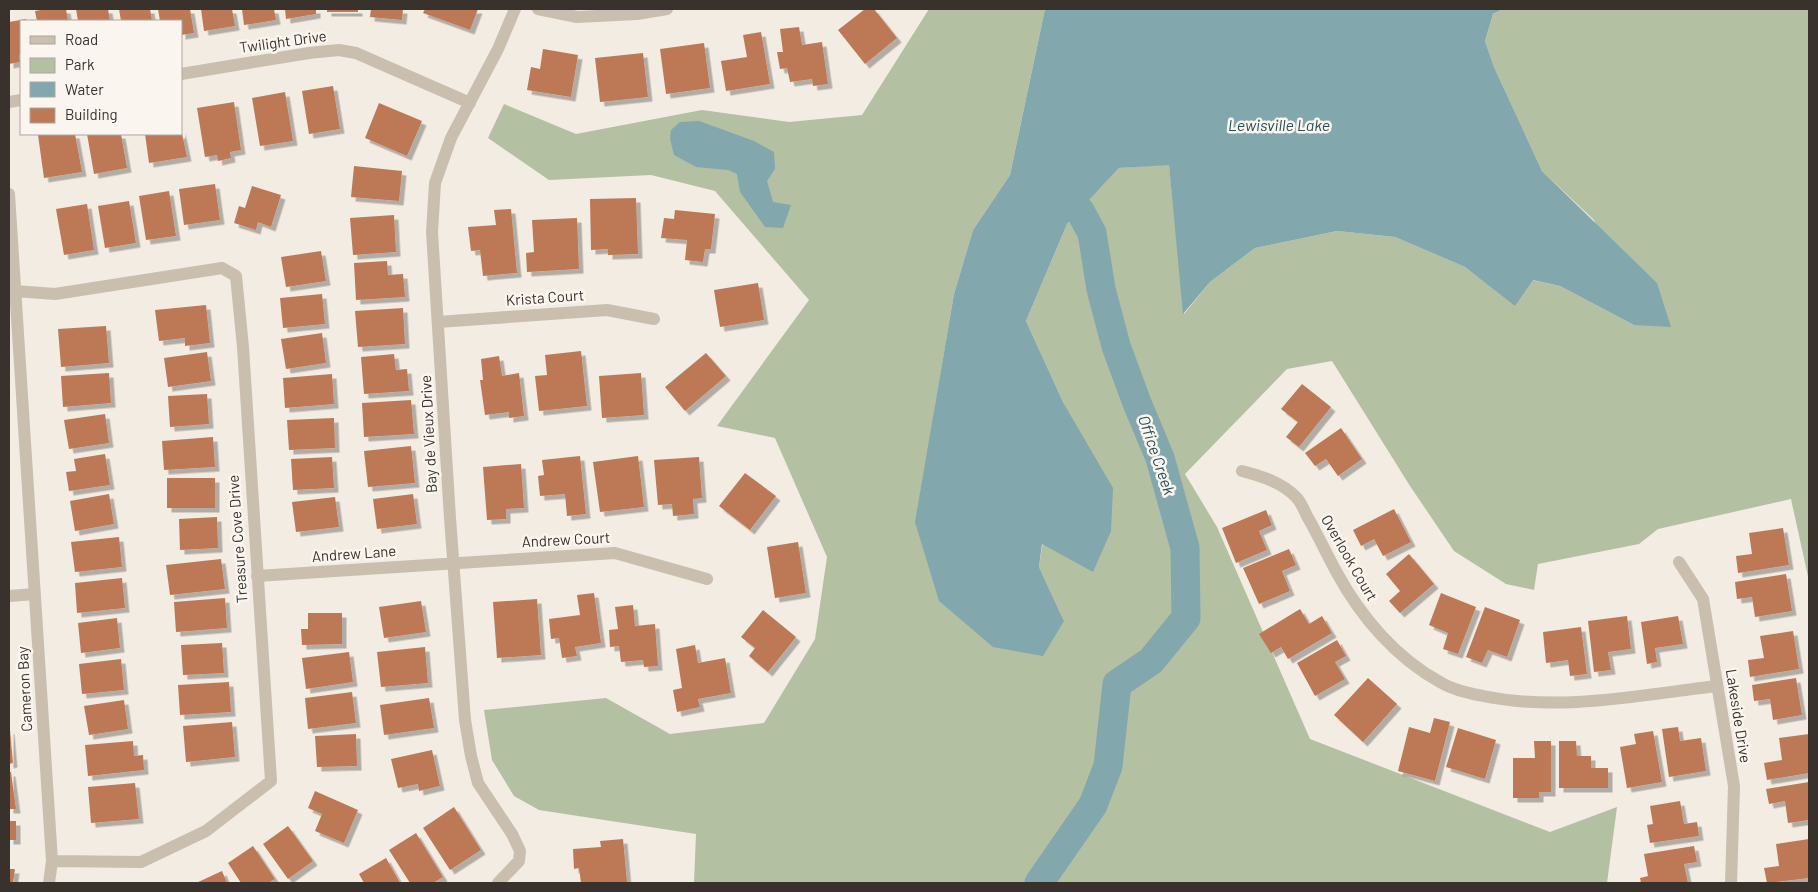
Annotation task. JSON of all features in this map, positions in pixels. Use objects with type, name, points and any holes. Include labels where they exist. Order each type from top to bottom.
[{"type":"street","name":"Bay de Vieux Drive","points":[[498,883],[519,861],[520,851],[512,834],[478,783],[465,720],[432,232],[435,183],[451,138],[498,49],[515,9]]},
{"type":"street","points":[[538,9],[584,17],[637,14],[667,9]]},
{"type":"street","name":"Twilight Drive","points":[[182,74],[339,50],[356,53],[470,103]]},
{"type":"street","name":"Cameron Bay","points":[[9,194],[52,861],[49,883]]},
{"type":"street","name":"Treasure Cove Drive","points":[[15,291],[54,294],[222,268],[236,276],[243,347],[271,781],[206,831],[141,862],[88,863],[52,861]]},
{"type":"street","name":"Krista Court","points":[[438,322],[607,310],[654,319]]},
{"type":"street","name":"Overlook Court","points":[[1242,470],[1268,478],[1296,497],[1337,574],[1360,611],[1383,638],[1412,663],[1440,683],[1462,691],[1493,698],[1533,704],[1577,703],[1717,686]]},
{"type":"street","name":"Andrew Court","points":[[453,564],[615,553],[707,579]]},
{"type":"street","name":"Lakeside Drive","points":[[1679,562],[1703,599],[1734,786],[1730,883]]},
{"type":"street","name":"Andrew Lane","points":[[257,576],[453,564]]},
{"type":"street","points":[[9,596],[35,594]]},
{"type":"green space","points":[[929,9],[1045,9],[1010,175],[973,230],[954,294],[934,412],[1064,621],[1039,567],[1064,404],[1026,321],[1067,224],[1119,168],[1169,164],[1184,314],[1210,282],[1255,248],[1337,231],[1395,237],[1465,267],[1515,305],[1532,280],[1560,286],[1634,325],[1594,220],[1542,171],[1494,67],[1485,41],[1493,14],[1503,9],[1809,9],[1809,581],[1791,499],[1658,529],[1639,544],[1538,564],[1534,590],[1506,584],[1454,551],[1410,486],[1332,361],[1287,369],[1185,474],[1217,527],[1310,739],[1550,832],[1617,807],[1607,883],[694,883],[696,834],[539,810],[514,796],[492,760],[484,710],[606,698],[670,734],[764,723],[815,639],[827,557],[775,438],[717,426],[809,300],[715,191],[651,175],[549,180],[488,138],[504,104],[576,134],[702,110],[789,122],[862,115]]},
{"type":"water","name":"Lewisville Lake","points":[[1045,9],[1503,9],[1493,14],[1485,41],[1494,67],[1542,171],[1657,283],[1671,327],[1634,325],[1560,286],[1533,280],[1515,306],[1465,267],[1395,237],[1337,231],[1255,248],[1210,282],[1183,314],[1169,165],[1119,168],[1067,224],[1026,321],[1064,404],[1113,488],[1111,531],[1093,572],[1042,544],[1039,567],[1064,621],[1043,656],[993,647],[939,601],[915,522],[954,294],[973,230],[1010,175]]},
{"type":"water","points":[[699,121],[754,141],[774,152],[775,169],[767,181],[773,202],[791,205],[783,228],[765,227],[740,192],[737,174],[728,170],[696,167],[674,155],[670,139],[671,130],[680,122]]},
{"type":"building","points":[[66,9],[68,20],[37,20],[35,11]]},
{"type":"building","points":[[76,9],[108,9],[110,20],[78,20]]},
{"type":"building","points":[[119,9],[150,9],[152,20],[121,20]]},
{"type":"building","points":[[158,9],[190,9],[194,33],[182,35],[182,20],[160,20]]},
{"type":"building","points":[[201,9],[232,9],[235,26],[204,31]]},
{"type":"building","points":[[242,9],[274,9],[276,20],[244,25]]},
{"type":"building","points":[[285,9],[316,9],[316,14],[286,19]]},
{"type":"building","points":[[327,9],[358,9],[358,12],[327,12]]},
{"type":"building","points":[[371,9],[403,9],[402,20],[370,17]]},
{"type":"building","points":[[425,9],[478,9],[470,30],[423,13]]},
{"type":"building","points":[[865,9],[874,9],[897,38],[865,64],[838,30]]},
{"type":"building","points":[[20,20],[20,62],[9,64],[9,22]]},
{"type":"building","points":[[799,27],[802,45],[822,42],[828,84],[813,86],[812,79],[790,82],[787,68],[780,69],[777,52],[783,52],[780,29]]},
{"type":"building","points":[[761,32],[770,84],[726,91],[721,61],[747,57],[743,35]]},
{"type":"building","points":[[704,43],[710,88],[666,94],[660,49]]},
{"type":"building","points":[[543,49],[578,55],[571,97],[527,90],[531,67],[540,69]]},
{"type":"building","points":[[643,53],[648,97],[600,102],[595,58]]},
{"type":"building","points":[[333,86],[340,129],[309,134],[302,91]]},
{"type":"building","points":[[285,92],[293,141],[260,146],[252,98]]},
{"type":"building","points":[[234,102],[241,150],[230,152],[231,158],[218,161],[217,155],[205,157],[197,108]]},
{"type":"building","points":[[379,103],[422,121],[407,156],[365,138]]},
{"type":"building","points":[[182,134],[187,157],[149,163],[145,135]]},
{"type":"building","points":[[38,135],[75,135],[82,172],[44,178]]},
{"type":"building","points":[[87,135],[121,135],[127,168],[94,174]]},
{"type":"building","points":[[354,166],[402,171],[399,201],[351,197]]},
{"type":"building","points":[[215,184],[220,220],[184,225],[179,189]]},
{"type":"building","points":[[252,186],[281,195],[271,227],[258,222],[256,230],[234,223],[239,206],[245,208]]},
{"type":"building","points":[[169,191],[176,236],[146,240],[139,196]]},
{"type":"building","points":[[636,198],[638,254],[608,255],[608,249],[591,250],[590,199]]},
{"type":"building","points":[[129,201],[136,243],[105,248],[98,206]]},
{"type":"building","points":[[87,204],[94,250],[64,255],[56,209]]},
{"type":"building","points":[[511,209],[517,273],[483,276],[480,250],[471,251],[468,227],[496,225],[494,210]]},
{"type":"building","points":[[675,210],[715,214],[711,249],[705,249],[703,262],[685,260],[687,240],[661,238],[664,218],[674,219]]},
{"type":"building","points":[[394,215],[396,252],[353,255],[350,218]]},
{"type":"building","points":[[577,218],[579,269],[527,272],[526,253],[534,252],[532,220]]},
{"type":"building","points":[[321,251],[326,281],[286,287],[281,257]]},
{"type":"building","points":[[387,261],[388,275],[403,274],[405,297],[356,300],[354,263]]},
{"type":"building","points":[[758,283],[764,320],[720,327],[714,290]]},
{"type":"building","points":[[322,294],[325,324],[283,328],[280,298]]},
{"type":"building","points":[[206,305],[210,343],[185,346],[185,338],[159,341],[155,310]]},
{"type":"building","points":[[403,308],[405,344],[358,347],[355,311]]},
{"type":"building","points":[[106,326],[109,363],[61,367],[58,329]]},
{"type":"building","points":[[322,333],[326,363],[286,369],[281,339]]},
{"type":"building","points":[[581,351],[587,406],[539,411],[535,376],[547,375],[545,355]]},
{"type":"building","points":[[207,352],[211,381],[168,387],[164,358]]},
{"type":"building","points":[[706,353],[726,376],[685,411],[665,387]]},
{"type":"building","points":[[394,354],[396,370],[407,369],[409,391],[364,394],[361,357]]},
{"type":"building","points":[[499,356],[502,376],[519,373],[524,416],[509,418],[509,412],[485,415],[480,380],[483,380],[481,359]]},
{"type":"building","points":[[109,373],[111,403],[63,407],[61,376]]},
{"type":"building","points":[[641,373],[644,415],[602,418],[599,376]]},
{"type":"building","points":[[332,374],[334,404],[285,408],[283,378]]},
{"type":"building","points":[[1302,384],[1331,407],[1299,447],[1286,437],[1298,422],[1281,409]]},
{"type":"building","points":[[207,394],[209,424],[170,427],[168,396]]},
{"type":"building","points":[[411,400],[414,434],[364,437],[362,403]]},
{"type":"building","points":[[105,414],[109,443],[69,449],[64,420]]},
{"type":"building","points":[[334,418],[335,448],[289,450],[287,420]]},
{"type":"building","points":[[1341,428],[1362,459],[1338,476],[1326,459],[1315,466],[1305,453]]},
{"type":"building","points":[[213,437],[215,467],[164,470],[162,441]]},
{"type":"building","points":[[411,446],[415,483],[368,487],[364,451]]},
{"type":"building","points":[[105,454],[110,485],[69,491],[66,472],[76,471],[74,459]]},
{"type":"building","points":[[580,456],[586,514],[567,516],[565,494],[540,496],[538,476],[544,475],[542,460]]},
{"type":"building","points":[[638,456],[644,507],[600,512],[593,462]]},
{"type":"building","points":[[332,457],[334,488],[293,490],[291,459]]},
{"type":"building","points":[[699,457],[702,498],[693,499],[694,514],[673,516],[672,504],[658,505],[654,460]]},
{"type":"building","points":[[521,464],[524,508],[506,509],[506,519],[487,520],[483,467]]},
{"type":"building","points":[[745,473],[776,496],[750,530],[719,506]]},
{"type":"building","points":[[167,478],[215,478],[215,508],[167,508]]},
{"type":"building","points":[[109,494],[114,524],[75,531],[70,501]]},
{"type":"building","points":[[413,494],[417,524],[377,529],[373,499]]},
{"type":"building","points":[[335,497],[339,527],[296,532],[292,502]]},
{"type":"building","points":[[1394,509],[1411,542],[1383,556],[1374,539],[1361,546],[1353,530]]},
{"type":"building","points":[[1266,510],[1272,525],[1259,531],[1267,550],[1236,563],[1222,528]]},
{"type":"building","points":[[217,517],[218,548],[180,550],[179,519]]},
{"type":"building","points":[[1783,528],[1789,565],[1738,573],[1736,556],[1752,554],[1749,533]]},
{"type":"building","points":[[119,537],[122,567],[75,572],[71,542]]},
{"type":"building","points":[[798,542],[806,593],[775,598],[767,547]]},
{"type":"building","points":[[1289,549],[1296,565],[1282,571],[1290,591],[1259,604],[1243,568]]},
{"type":"building","points":[[1409,554],[1434,584],[1400,613],[1389,601],[1400,591],[1386,574]]},
{"type":"building","points":[[221,559],[225,589],[170,595],[166,565]]},
{"type":"building","points":[[1786,574],[1792,611],[1755,617],[1752,597],[1737,599],[1735,582]]},
{"type":"building","points":[[122,578],[125,608],[77,613],[75,583]]},
{"type":"building","points":[[594,593],[601,643],[575,647],[577,656],[562,658],[559,638],[551,639],[549,619],[580,615],[577,595]]},
{"type":"building","points":[[1441,593],[1476,607],[1458,654],[1443,649],[1448,633],[1429,625]]},
{"type":"building","points":[[225,598],[227,628],[176,632],[174,602]]},
{"type":"building","points":[[537,599],[541,655],[497,658],[493,602]]},
{"type":"building","points":[[421,601],[426,632],[384,638],[379,607]]},
{"type":"building","points":[[633,605],[635,626],[655,624],[658,666],[644,667],[643,660],[621,662],[619,646],[610,647],[609,630],[618,629],[615,607]]},
{"type":"building","points":[[1485,607],[1520,620],[1507,657],[1488,650],[1482,663],[1466,657]]},
{"type":"building","points":[[1300,609],[1309,624],[1322,616],[1332,633],[1288,659],[1281,647],[1271,653],[1259,634]]},
{"type":"building","points":[[763,610],[796,637],[768,672],[749,656],[755,648],[741,637]]},
{"type":"building","points":[[308,613],[342,613],[342,644],[302,645],[301,629],[308,629]]},
{"type":"building","points":[[1627,616],[1631,649],[1608,652],[1611,670],[1594,672],[1588,621]]},
{"type":"building","points":[[1678,616],[1683,644],[1655,648],[1657,662],[1647,664],[1641,622]]},
{"type":"building","points":[[117,618],[120,648],[81,653],[78,623]]},
{"type":"building","points":[[1581,627],[1587,674],[1570,676],[1568,660],[1546,663],[1543,632]]},
{"type":"building","points":[[1793,631],[1799,669],[1750,677],[1748,660],[1764,658],[1760,636]]},
{"type":"building","points":[[1337,640],[1346,656],[1335,662],[1345,679],[1315,696],[1297,663]]},
{"type":"building","points":[[222,643],[224,673],[183,675],[181,645]]},
{"type":"building","points":[[695,645],[698,663],[725,658],[731,693],[698,699],[700,707],[677,712],[673,690],[682,688],[676,649]]},
{"type":"building","points":[[425,647],[428,683],[381,687],[377,652]]},
{"type":"building","points":[[349,652],[353,682],[306,689],[302,658]]},
{"type":"building","points":[[121,659],[124,690],[82,694],[79,664]]},
{"type":"building","points":[[1368,678],[1397,704],[1363,742],[1334,715]]},
{"type":"building","points":[[1796,678],[1802,715],[1773,720],[1770,699],[1754,701],[1752,685]]},
{"type":"building","points":[[229,682],[231,712],[180,715],[178,685]]},
{"type":"building","points":[[352,692],[356,723],[308,729],[305,698]]},
{"type":"building","points":[[429,698],[434,728],[384,735],[380,705]]},
{"type":"building","points":[[124,700],[128,729],[89,735],[84,706]]},
{"type":"building","points":[[1434,718],[1450,722],[1435,781],[1398,771],[1409,727],[1430,733]]},
{"type":"building","points":[[232,722],[235,757],[186,762],[183,726]]},
{"type":"building","points":[[1678,727],[1680,741],[1701,738],[1706,771],[1669,777],[1662,729]]},
{"type":"building","points":[[1458,728],[1496,740],[1485,779],[1446,767]]},
{"type":"building","points":[[9,730],[13,763],[9,764]]},
{"type":"building","points":[[1653,731],[1662,782],[1627,788],[1620,747],[1636,744],[1634,734]]},
{"type":"building","points":[[356,734],[357,766],[317,767],[315,736]]},
{"type":"building","points":[[1809,734],[1809,773],[1767,780],[1764,763],[1782,760],[1779,738]]},
{"type":"building","points":[[133,741],[134,756],[143,755],[144,770],[88,776],[85,745]]},
{"type":"building","points":[[1534,741],[1551,741],[1551,792],[1539,792],[1539,798],[1513,798],[1513,758],[1535,758]]},
{"type":"building","points":[[1559,741],[1576,741],[1577,756],[1591,756],[1591,768],[1608,768],[1608,788],[1559,788]]},
{"type":"building","points":[[432,750],[440,786],[419,791],[418,784],[398,788],[391,759]]},
{"type":"building","points":[[9,772],[11,772],[16,809],[9,809]]},
{"type":"building","points":[[1809,782],[1809,820],[1788,823],[1785,801],[1769,804],[1766,789]]},
{"type":"building","points":[[135,783],[139,819],[91,823],[88,787]]},
{"type":"building","points":[[315,791],[358,810],[344,843],[315,831],[322,814],[308,808]]},
{"type":"building","points":[[1680,801],[1684,824],[1697,822],[1699,836],[1650,843],[1647,825],[1653,824],[1650,806]]},
{"type":"building","points":[[454,807],[481,850],[450,870],[423,828]]},
{"type":"building","points":[[9,821],[16,821],[16,840],[9,840]]},
{"type":"building","points":[[288,826],[313,861],[288,879],[263,844]]},
{"type":"building","points":[[416,833],[443,877],[433,883],[410,883],[389,850]]},
{"type":"building","points":[[623,839],[627,882],[581,883],[579,868],[574,869],[573,849],[601,847],[600,841]]},
{"type":"building","points":[[1809,839],[1809,878],[1767,883],[1764,868],[1779,866],[1776,844]]},
{"type":"building","points":[[253,846],[275,879],[268,883],[241,883],[228,863]]},
{"type":"building","points":[[1694,846],[1697,862],[1684,864],[1688,883],[1641,883],[1640,878],[1648,876],[1644,854]]},
{"type":"building","points":[[386,858],[400,883],[364,883],[359,874]]},
{"type":"building","points":[[9,869],[15,869],[13,883],[9,883]]},
{"type":"building","points":[[222,871],[227,883],[196,883]]},
{"type":"waterway","name":"Office Creek","points":[[1039,883],[1093,805],[1108,766],[1117,684],[1151,661],[1186,618],[1185,548],[1160,458],[1116,346],[1101,289],[1092,233],[1080,211],[1052,183]]}]
